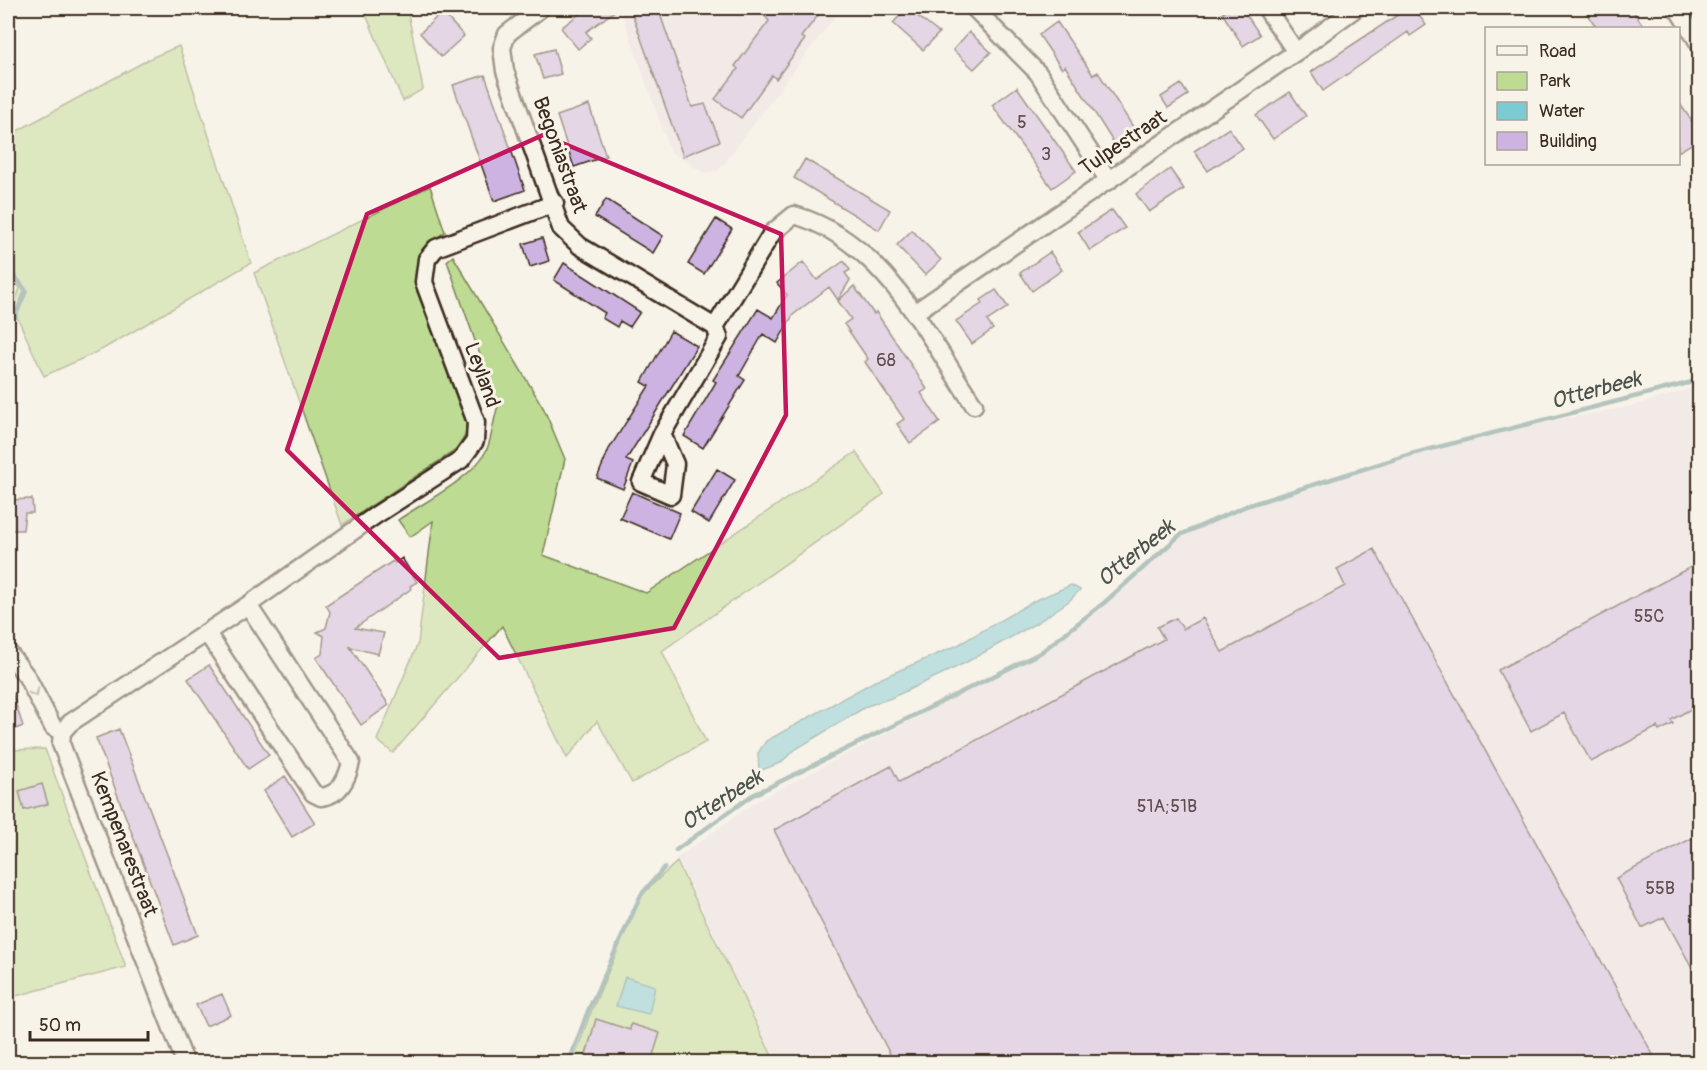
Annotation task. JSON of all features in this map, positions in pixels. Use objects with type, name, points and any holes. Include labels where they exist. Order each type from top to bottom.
[{"type":"street","name":"Begoniastraat","points":[[541,8],[507,34],[502,48],[505,71],[555,203],[561,228],[580,246],[715,327]]},
{"type":"street","points":[[974,8],[1038,73],[1109,181]]},
{"type":"street","points":[[1266,8],[1296,52]]},
{"type":"street","name":"Tulpestraat","points":[[914,313],[1296,52],[1356,8]]},
{"type":"street","points":[[1677,8],[1700,45]]},
{"type":"street","name":"Leyland","points":[[62,732],[70,723],[207,633],[376,515],[461,460],[475,441],[476,422],[424,282],[427,259],[436,248],[555,203]]},
{"type":"street","points":[[662,434],[719,337],[715,327],[772,233],[794,215],[810,219],[856,248],[879,266],[914,313],[974,405]]},
{"type":"street","points":[[207,633],[313,793],[321,797],[335,792],[343,785],[351,762],[248,605]]},
{"type":"street","name":"Kempenarestraat","points":[[8,652],[27,677],[53,727],[62,732],[61,744],[185,1062]]},
{"type":"highlighted area","points":[[543,135],[781,234],[786,415],[674,628],[499,658],[287,450],[367,214]]},
{"type":"shaded area","points":[[620,8],[841,8],[719,170],[704,173],[670,151]]},
{"type":"shaded area","points":[[1699,386],[1699,1062],[776,1062],[677,858],[755,802],[1040,653],[1112,600],[1118,588],[1180,535],[1246,506],[1411,454],[1508,429],[1633,406]]},
{"type":"green space","points":[[363,8],[407,8],[423,89],[403,101]]},
{"type":"green space","points":[[179,46],[251,263],[103,349],[44,376],[13,308],[20,288],[8,273],[8,136],[153,57]]},
{"type":"green space","points":[[430,186],[445,232],[430,243],[421,254],[416,268],[415,286],[467,418],[465,436],[456,450],[342,525],[254,273]]},
{"type":"green space","points":[[453,256],[544,409],[565,459],[543,555],[646,593],[856,452],[884,494],[662,651],[706,742],[632,783],[597,721],[567,758],[502,626],[393,753],[377,740],[418,643],[433,521],[410,537],[398,520],[447,489],[480,461],[488,446],[498,406],[447,261]]},
{"type":"green space","points":[[45,749],[126,967],[8,998],[8,750]]},
{"type":"green space","points":[[677,862],[775,1062],[573,1062],[589,1017],[641,895]]},
{"type":"water","points":[[1071,585],[1080,590],[1069,601],[1038,622],[965,663],[891,698],[867,706],[796,749],[780,763],[759,771],[758,753],[766,741],[875,681],[958,645],[1034,601]]},
{"type":"water","points":[[625,977],[655,986],[649,1014],[616,1006]]},
{"type":"building","points":[[587,8],[619,8],[586,32],[591,38],[578,49],[561,28]]},
{"type":"building","points":[[630,8],[658,8],[692,107],[705,104],[720,141],[683,156]]},
{"type":"building","points":[[758,8],[824,8],[801,37],[805,39],[776,79],[772,75],[741,118],[715,99],[738,69],[735,66],[769,21]]},
{"type":"building","points":[[907,8],[939,33],[923,50],[893,23]]},
{"type":"building","points":[[1230,8],[1242,8],[1260,35],[1243,46],[1222,13]]},
{"type":"building","points":[[1408,8],[1414,8],[1426,25],[1410,36],[1408,32],[1323,91],[1311,72]]},
{"type":"building","points":[[1583,8],[1631,8],[1644,27],[1596,27]]},
{"type":"building","points":[[442,12],[464,36],[441,57],[420,33]]},
{"type":"building","points":[[1057,22],[1093,75],[1098,72],[1135,130],[1115,145],[1065,66],[1062,69],[1039,35]]},
{"type":"building","points":[[969,32],[991,52],[974,69],[953,50]]},
{"type":"building","points":[[554,49],[561,74],[543,79],[535,54]]},
{"type":"building","points":[[485,75],[525,190],[494,201],[453,85]]},
{"type":"building","points":[[1181,84],[1188,95],[1168,108],[1161,97]]},
{"type":"building","points":[[1017,87],[1076,171],[1052,188],[992,105]]},
{"type":"building","points":[[1290,92],[1306,116],[1273,139],[1256,115]]},
{"type":"building","points":[[1680,104],[1700,133],[1700,139],[1680,151]]},
{"type":"building","points":[[589,105],[606,156],[574,167],[557,116]]},
{"type":"building","points":[[1229,128],[1243,148],[1208,171],[1194,151]]},
{"type":"building","points":[[805,159],[890,210],[879,230],[794,178]]},
{"type":"building","points":[[1170,169],[1184,189],[1149,212],[1136,194]]},
{"type":"building","points":[[606,199],[663,236],[653,253],[595,217]]},
{"type":"building","points":[[1112,210],[1125,228],[1090,251],[1078,232]]},
{"type":"building","points":[[716,219],[732,229],[704,274],[688,264]]},
{"type":"building","points":[[912,230],[941,260],[925,275],[897,245]]},
{"type":"building","points":[[542,238],[549,261],[530,267],[523,244]]},
{"type":"building","points":[[1050,252],[1062,270],[1032,291],[1020,273]]},
{"type":"building","points":[[844,261],[850,270],[845,273],[850,280],[838,300],[829,287],[793,315],[777,343],[763,334],[739,376],[745,380],[703,448],[684,436],[716,382],[713,380],[758,309],[773,318],[787,295],[777,283],[803,262],[817,280]]},
{"type":"building","points":[[564,263],[640,312],[630,327],[620,321],[617,327],[602,318],[605,313],[554,280]]},
{"type":"building","points":[[854,286],[874,314],[876,312],[927,389],[921,393],[940,422],[910,443],[897,424],[904,419],[865,362],[868,359],[844,324],[851,319],[838,301]]},
{"type":"building","points":[[996,290],[1008,307],[987,321],[993,329],[972,344],[956,321],[983,303],[981,300]]},
{"type":"building","points":[[671,331],[697,346],[626,460],[633,463],[623,489],[597,478],[609,449],[649,386],[642,382]]},
{"type":"building","points":[[717,469],[735,480],[709,523],[691,512]]},
{"type":"building","points":[[632,492],[680,513],[669,539],[620,518]]},
{"type":"building","points":[[32,499],[33,513],[25,513],[23,530],[8,530],[8,500]]},
{"type":"building","points":[[1374,549],[1657,1062],[894,1062],[774,830],[891,766],[899,782],[1164,639],[1157,627],[1176,618],[1183,629],[1203,618],[1222,652],[1345,586],[1337,569]]},
{"type":"building","points":[[402,558],[417,582],[410,586],[411,589],[355,628],[384,633],[378,654],[350,647],[389,705],[361,725],[316,658],[322,654],[324,636],[317,632],[326,628],[330,612],[326,605],[393,561],[395,563]]},
{"type":"building","points":[[1700,562],[1700,704],[1671,720],[1673,724],[1659,731],[1657,727],[1591,762],[1564,713],[1531,731],[1498,670]]},
{"type":"building","points":[[209,665],[269,755],[248,769],[188,679]]},
{"type":"building","points":[[8,687],[10,687],[23,726],[8,732]]},
{"type":"building","points":[[119,729],[198,935],[174,945],[96,738]]},
{"type":"building","points":[[285,776],[315,823],[292,837],[264,791]]},
{"type":"building","points":[[42,784],[48,804],[24,810],[19,791]]},
{"type":"building","points":[[1700,834],[1700,982],[1664,917],[1642,928],[1616,878]]},
{"type":"building","points":[[222,994],[231,1015],[206,1026],[196,1005]]},
{"type":"building","points":[[596,1019],[630,1030],[631,1024],[660,1033],[651,1062],[584,1062]]},
{"type":"waterway","points":[[8,267],[26,291],[8,333]]},
{"type":"waterway","name":"Otterbeek","points":[[676,850],[751,796],[1040,653],[1105,602],[1180,535],[1246,506],[1411,454],[1700,380]]},
{"type":"waterway","name":"Otterbeek","points":[[569,1062],[588,1011],[641,895],[664,868]]}]
